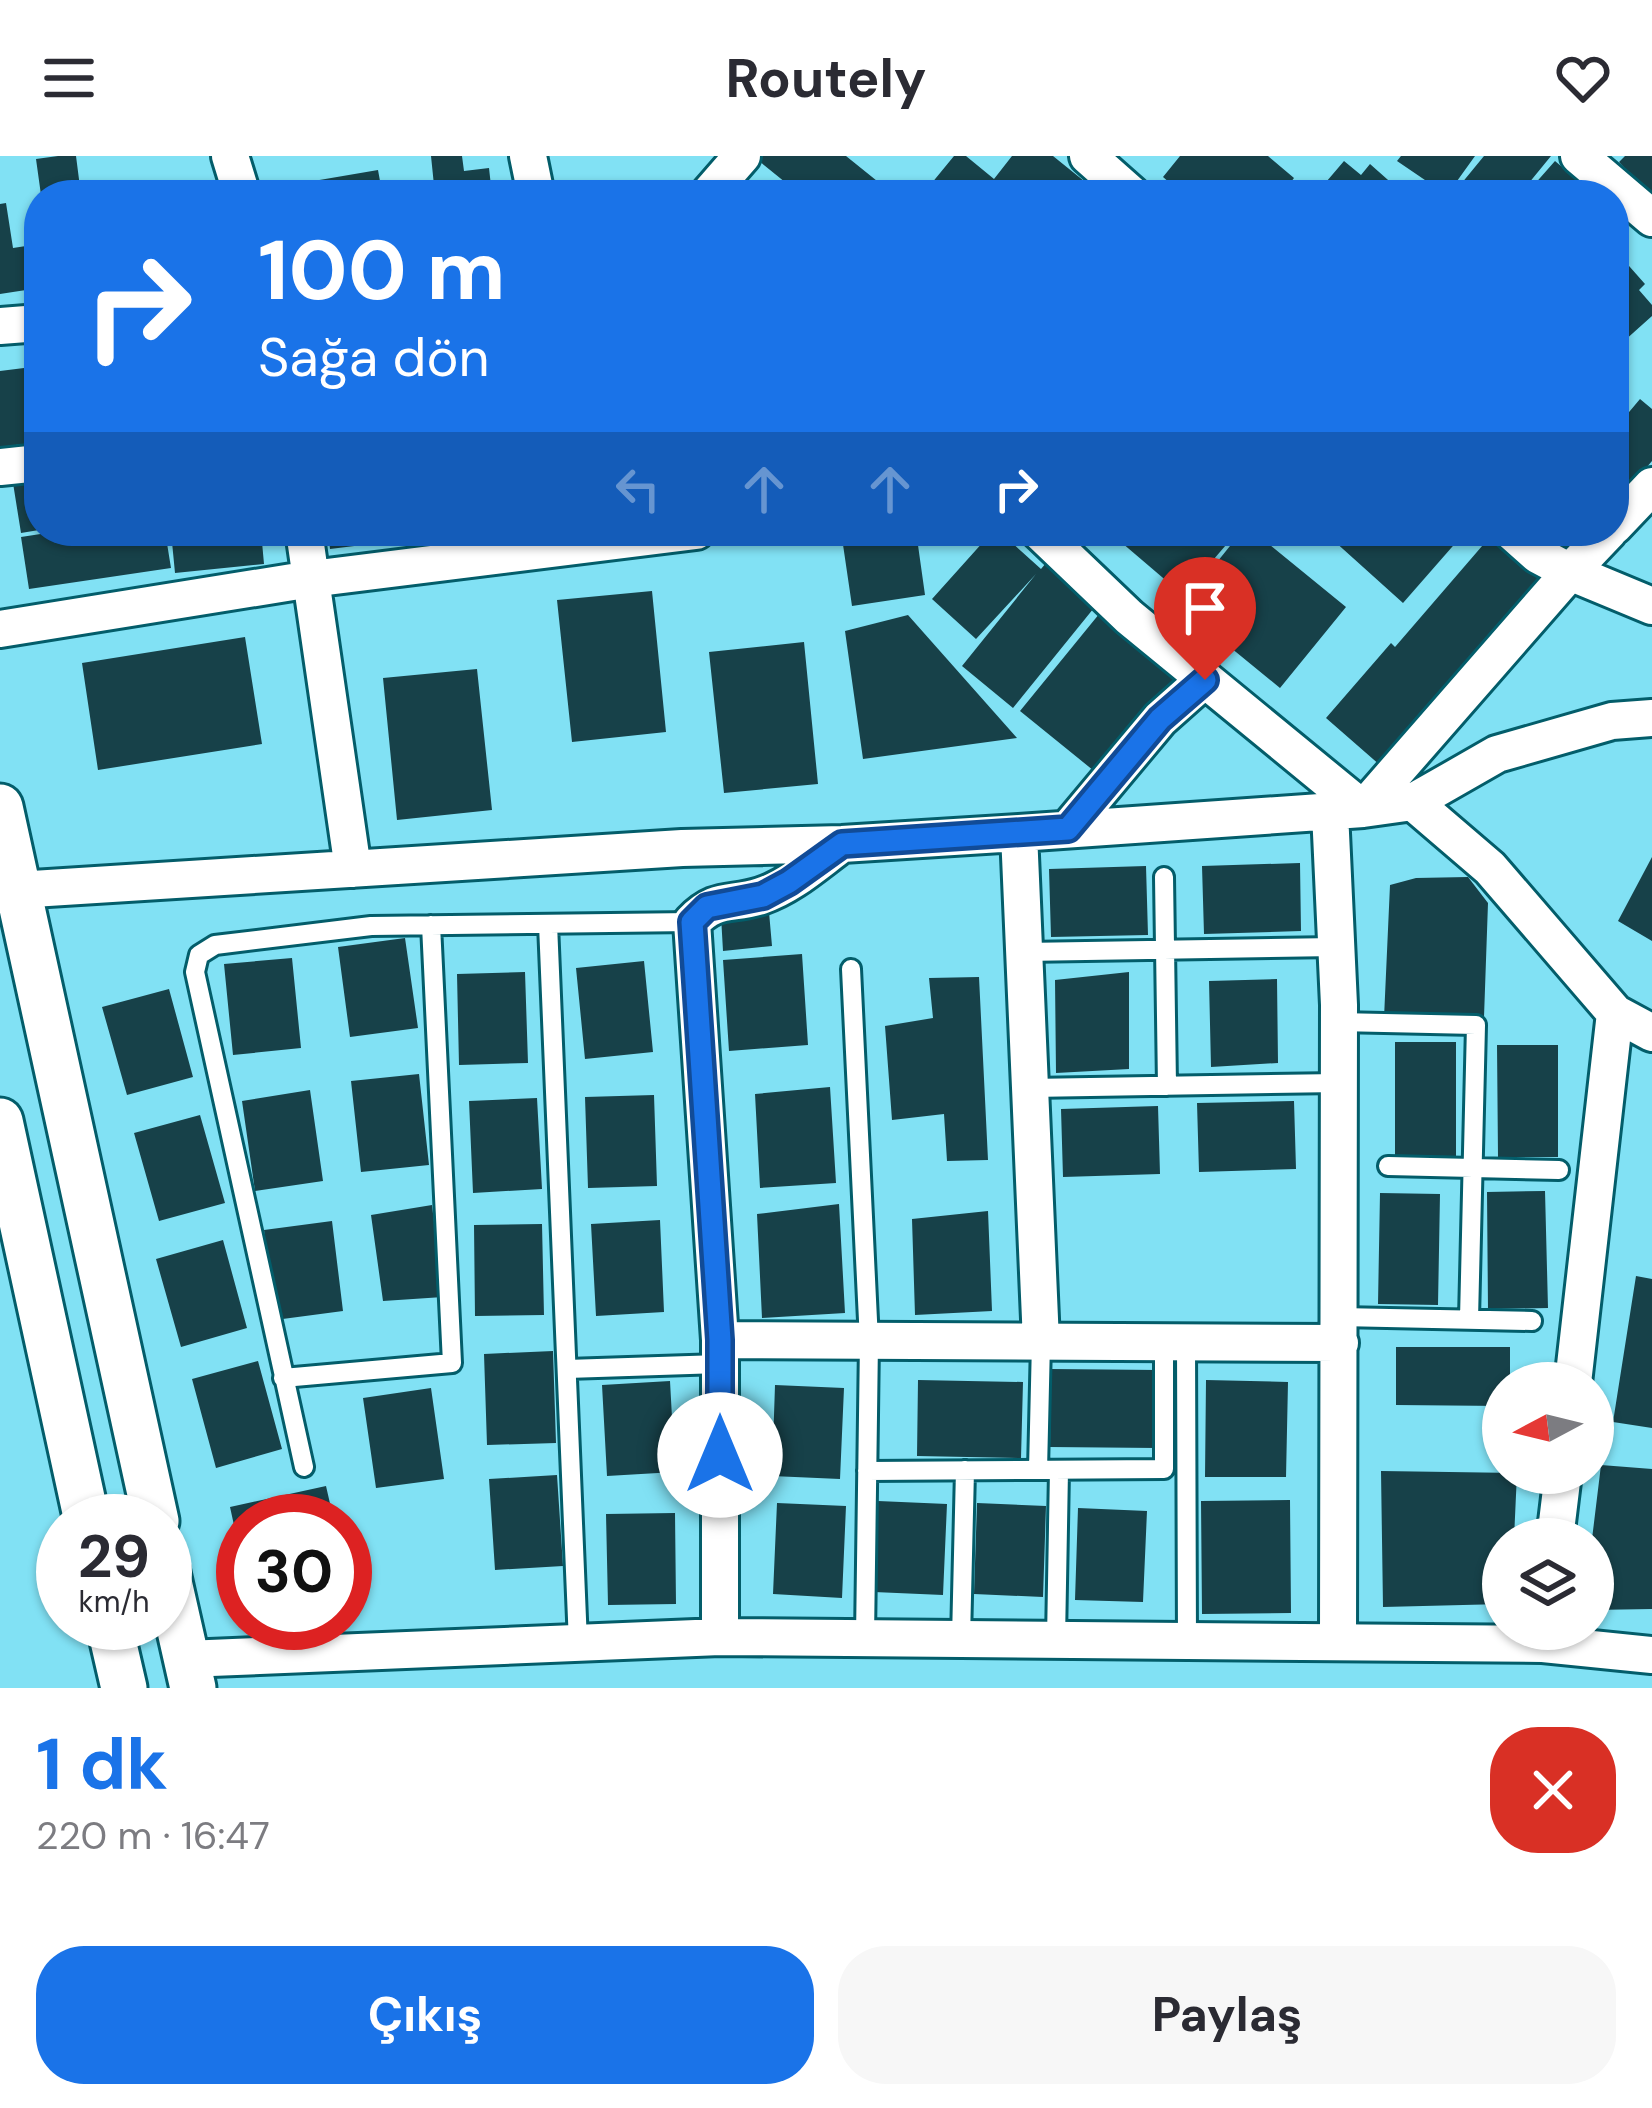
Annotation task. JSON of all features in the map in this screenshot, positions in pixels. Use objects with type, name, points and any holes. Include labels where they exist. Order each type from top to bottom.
[{"type":"street","points":[[721,180],[742,156]]},
{"type":"street","points":[[1579,156],[1607,180]]},
{"type":"street","points":[[1629,198],[1652,218]]},
{"type":"street","points":[[1629,510],[1652,486]]},
{"type":"street","points":[[306,546],[352,868]]},
{"type":"street","points":[[0,629],[310,579],[575,546]]},
{"type":"street","points":[[1055,546],[1347,810]]},
{"type":"street","points":[[1528,546],[1570,572],[1652,606]]},
{"type":"street","points":[[1338,1642],[1336,946],[1347,810],[1595,546]]},
{"type":"street","points":[[1068,829],[1160,719],[1205,680]]},
{"type":"street","points":[[8,890],[682,848],[842,844],[1347,810],[1413,802],[1497,754],[1612,722],[1652,718]]},
{"type":"street","points":[[1413,802],[1490,868],[1615,1013],[1652,1033]]},
{"type":"street","points":[[0,807],[8,890],[150,1494]]},
{"type":"street","points":[[1018,833],[1041,1342]]},
{"type":"street","points":[[720,1636],[720,1352],[692,922],[707,907],[763,896],[842,844]]},
{"type":"street","points":[[1575,1362],[1615,1013]]},
{"type":"street","points":[[0,1121],[81,1494]]},
{"type":"street","points":[[720,1352],[869,1341],[1175,1343],[1340,1330]]},
{"type":"street","points":[[189,1674],[720,1636],[1186,1642],[1482,1638]]},
{"type":"street","points":[[1614,1648],[1652,1655]]},
{"type":"street","points":[[116,1650],[124,1688]]},
{"type":"lane","points":[[1164,877],[1167,1086]]},
{"type":"lane","points":[[304,1467],[195,963],[214,944],[371,926],[692,922]]},
{"type":"lane","points":[[548,924],[578,1643]]},
{"type":"lane","points":[[284,1378],[452,1363],[431,926]]},
{"type":"lane","points":[[1024,952],[1336,946]]},
{"type":"lane","points":[[850,969],[869,1341],[865,1638]]},
{"type":"lane","points":[[1338,1022],[1476,1025],[1469,1319]]},
{"type":"lane","points":[[1030,1088],[1339,1083]]},
{"type":"lane","points":[[1388,1166],[1558,1170]]},
{"type":"lane","points":[[1340,1330],[1469,1319],[1532,1321]]},
{"type":"lane","points":[[1038,1470],[1041,1342]]},
{"type":"lane","points":[[867,1471],[1164,1469],[1175,1343]]},
{"type":"lane","points":[[1175,1343],[1186,1642]]},
{"type":"lane","points":[[567,1369],[720,1352]]},
{"type":"lane","points":[[961,1639],[964,1470]]},
{"type":"lane","points":[[1056,1640],[1060,1470]]},
{"type":"building","points":[[76,156],[79,180],[39,180],[36,159]]},
{"type":"building","points":[[431,156],[462,156],[464,171],[489,168],[490,180],[433,180]]},
{"type":"building","points":[[763,156],[846,156],[876,180],[782,180],[759,161]]},
{"type":"building","points":[[954,156],[966,156],[994,179],[1012,156],[1053,156],[1083,180],[934,180]]},
{"type":"building","points":[[1180,156],[1268,156],[1294,178],[1166,180],[1163,177]]},
{"type":"building","points":[[1401,156],[1475,156],[1458,180],[1425,180],[1397,161]]},
{"type":"building","points":[[1484,156],[1551,156],[1531,180],[1464,180]]},
{"type":"building","points":[[1625,156],[1652,156],[1652,198],[1619,162]]},
{"type":"building","points":[[1344,161],[1361,175],[1370,164],[1388,180],[1328,180]]},
{"type":"building","points":[[1555,161],[1577,180],[1538,180]]},
{"type":"building","points":[[378,170],[380,180],[319,180]]},
{"type":"building","points":[[6,203],[13,248],[24,246],[24,290],[0,294],[0,204]]},
{"type":"building","points":[[1629,266],[1645,284],[1639,290],[1652,305],[1652,316],[1629,337]]},
{"type":"building","points":[[24,368],[24,444],[0,447],[0,371]]},
{"type":"building","points":[[1640,399],[1652,409],[1652,461],[1629,488],[1629,412]]},
{"type":"building","points":[[24,481],[24,532],[21,533],[13,483]]},
{"type":"building","points":[[21,537],[24,546],[167,546],[171,568],[29,589]]},
{"type":"building","points":[[172,546],[262,546],[264,564],[175,573]]},
{"type":"building","points":[[843,546],[918,546],[925,595],[852,606]]},
{"type":"building","points":[[980,546],[1016,546],[1041,569],[1051,557],[1102,598],[1013,708],[962,666],[1036,574],[976,639],[932,599]]},
{"type":"building","points":[[1126,546],[1225,546],[1183,595]]},
{"type":"building","points":[[1230,546],[1271,546],[1346,607],[1280,688],[1181,607]]},
{"type":"building","points":[[1340,546],[1453,546],[1403,603]]},
{"type":"building","points":[[1482,546],[1534,546],[1572,561],[1381,766],[1326,718],[1391,643],[1395,647]]},
{"type":"building","points":[[652,591],[666,732],[572,742],[557,600]]},
{"type":"building","points":[[1104,608],[1182,672],[1099,775],[1020,711]]},
{"type":"building","points":[[908,615],[1017,738],[863,759],[845,631]]},
{"type":"building","points":[[245,637],[262,744],[98,770],[82,663]]},
{"type":"building","points":[[804,642],[818,784],[724,793],[709,652]]},
{"type":"building","points":[[477,669],[492,810],[397,820],[383,678]]},
{"type":"building","points":[[1652,857],[1652,941],[1618,921]]},
{"type":"building","points":[[1300,863],[1301,931],[1204,934],[1202,866]]},
{"type":"building","points":[[1146,866],[1148,935],[1051,937],[1049,869]]},
{"type":"building","points":[[1468,877],[1488,903],[1484,1017],[1384,1018],[1390,885],[1416,878]]},
{"type":"building","points":[[769,912],[772,946],[723,951],[721,916]]},
{"type":"building","points":[[405,938],[418,1028],[350,1037],[338,947]]},
{"type":"building","points":[[802,954],[808,1045],[729,1051],[723,960]]},
{"type":"building","points":[[292,958],[301,1048],[233,1055],[224,964]]},
{"type":"building","points":[[644,961],[653,1052],[585,1059],[576,968]]},
{"type":"building","points":[[525,972],[528,1063],[459,1065],[457,974]]},
{"type":"building","points":[[1129,972],[1129,1069],[1056,1073],[1055,980]]},
{"type":"building","points":[[979,977],[988,1160],[947,1161],[944,1114],[892,1120],[885,1026],[933,1018],[929,978]]},
{"type":"building","points":[[1277,979],[1278,1063],[1211,1067],[1209,981]]},
{"type":"building","points":[[169,989],[193,1077],[127,1095],[102,1007]]},
{"type":"building","points":[[1395,1042],[1456,1042],[1456,1156],[1395,1156]]},
{"type":"building","points":[[1497,1045],[1558,1045],[1558,1157],[1498,1157]]},
{"type":"building","points":[[419,1074],[429,1165],[361,1172],[351,1081]]},
{"type":"building","points":[[830,1087],[836,1183],[760,1188],[755,1094]]},
{"type":"building","points":[[310,1090],[323,1181],[255,1191],[242,1101]]},
{"type":"building","points":[[654,1095],[657,1186],[588,1188],[585,1097]]},
{"type":"building","points":[[537,1098],[542,1189],[473,1193],[469,1101]]},
{"type":"building","points":[[1294,1101],[1296,1169],[1199,1172],[1197,1103]]},
{"type":"building","points":[[1158,1106],[1160,1174],[1063,1177],[1061,1109]]},
{"type":"building","points":[[200,1115],[225,1203],[159,1221],[134,1133]]},
{"type":"building","points":[[1545,1191],[1548,1308],[1488,1309],[1487,1192]]},
{"type":"building","points":[[1380,1193],[1440,1194],[1438,1305],[1378,1304]]},
{"type":"building","points":[[839,1204],[845,1313],[762,1318],[757,1214]]},
{"type":"building","points":[[432,1205],[443,1297],[383,1301],[371,1215]]},
{"type":"building","points":[[988,1211],[992,1311],[915,1315],[912,1219]]},
{"type":"building","points":[[660,1220],[664,1312],[596,1316],[591,1224]]},
{"type":"building","points":[[332,1221],[343,1311],[275,1320],[264,1230]]},
{"type":"building","points":[[542,1224],[544,1315],[475,1316],[474,1225]]},
{"type":"building","points":[[223,1240],[247,1328],[181,1347],[156,1259]]},
{"type":"building","points":[[1636,1276],[1652,1279],[1652,1428],[1614,1422]]},
{"type":"building","points":[[1396,1347],[1510,1347],[1510,1362],[1482,1362],[1482,1406],[1396,1405]]},
{"type":"building","points":[[553,1351],[556,1443],[487,1445],[484,1354]]},
{"type":"building","points":[[258,1361],[282,1449],[216,1468],[192,1379]]},
{"type":"building","points":[[1051,1369],[1158,1370],[1157,1448],[1050,1447]]},
{"type":"building","points":[[918,1380],[1023,1382],[1021,1458],[917,1456]]},
{"type":"building","points":[[1206,1380],[1288,1382],[1286,1477],[1205,1477]]},
{"type":"building","points":[[670,1381],[675,1472],[607,1476],[602,1385]]},
{"type":"building","points":[[775,1385],[844,1388],[840,1479],[772,1476]]},
{"type":"building","points":[[431,1388],[444,1479],[376,1488],[363,1398]]},
{"type":"building","points":[[1614,1466],[1652,1469],[1652,1609],[1614,1610],[1614,1518],[1595,1518],[1597,1494],[1614,1494]]},
{"type":"building","points":[[1381,1471],[1482,1472],[1482,1494],[1516,1494],[1515,1518],[1482,1518],[1482,1605],[1383,1607]]},
{"type":"building","points":[[557,1475],[563,1566],[495,1570],[489,1479]]},
{"type":"building","points":[[326,1486],[328,1494],[289,1494]]},
{"type":"building","points":[[1290,1500],[1291,1613],[1202,1614],[1201,1501]]},
{"type":"building","points":[[878,1501],[947,1504],[943,1595],[874,1592]]},
{"type":"building","points":[[777,1503],[846,1506],[842,1598],[773,1594]]},
{"type":"building","points":[[977,1503],[1046,1506],[1043,1597],[974,1594]]},
{"type":"building","points":[[1078,1508],[1147,1511],[1143,1602],[1075,1600]]},
{"type":"building","points":[[675,1513],[676,1604],[608,1605],[606,1514]]},
{"type":"route","points":[[720,1455],[720,1340],[692,922],[707,907],[763,896],[842,844],[1068,829],[1160,719],[1205,680]]}]
